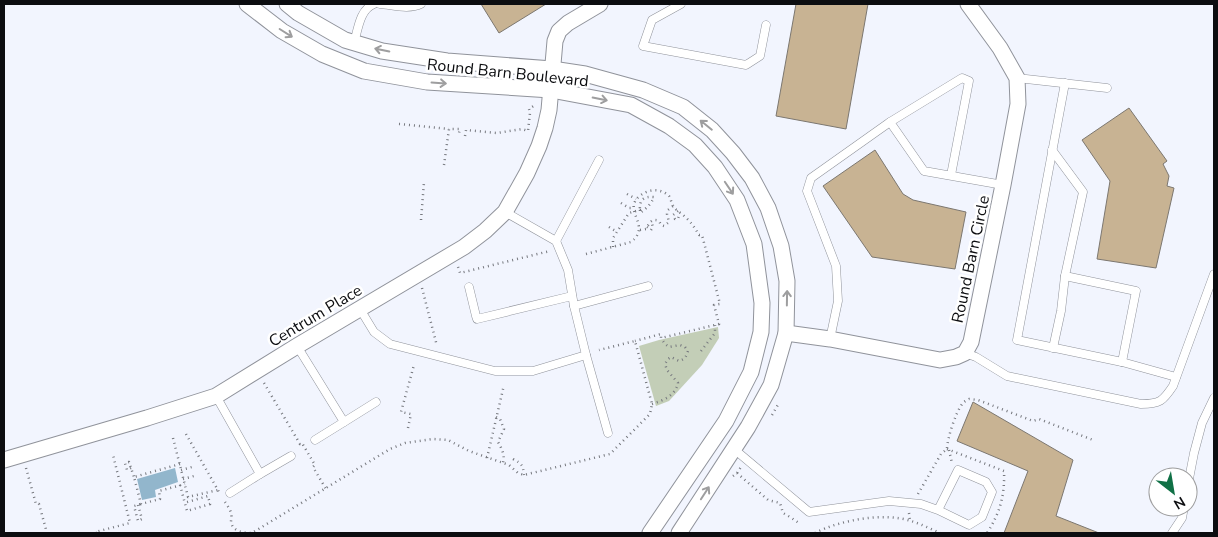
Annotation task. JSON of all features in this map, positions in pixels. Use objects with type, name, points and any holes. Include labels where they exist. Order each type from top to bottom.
[{"type":"street","name":"Round Barn Boulevard","points":[[247,4],[282,31],[322,54],[364,71],[427,82],[551,90],[631,105],[669,126],[695,145],[715,167],[737,200],[754,244],[762,303],[761,332],[751,372],[726,421],[650,533]]},
{"type":"street","name":"Round Barn Boulevard","points":[[287,4],[298,14],[346,40],[382,51],[447,61],[552,69],[585,74],[643,90],[683,107],[712,130],[752,178],[768,208],[781,246],[787,281],[786,334],[771,384],[748,427],[679,533]]},
{"type":"street","points":[[551,90],[555,41],[559,31],[568,23],[600,4]]},
{"type":"street","name":"Round Barn Circle","points":[[965,353],[971,342],[1018,104],[1017,78],[1000,48],[968,4]]},
{"type":"street","name":"Centrum Place","points":[[4,460],[216,396],[296,346],[464,247],[505,212],[523,180],[540,146],[546,128],[551,90]]},
{"type":"street","points":[[786,334],[830,339],[940,360],[965,353]]},
{"type":"lane","points":[[354,43],[364,11],[374,4]]},
{"type":"lane","points":[[380,4],[406,7],[421,4]]},
{"type":"lane","points":[[681,4],[652,20],[643,46],[746,66],[760,56],[766,25]]},
{"type":"lane","points":[[830,339],[838,301],[836,266],[807,191],[811,178],[890,122],[962,78],[970,81],[950,175]]},
{"type":"lane","points":[[1017,78],[1107,88]]},
{"type":"lane","points":[[1065,83],[1017,340],[1122,362],[1176,377]]},
{"type":"lane","points":[[890,122],[924,171],[1003,184]]},
{"type":"lane","points":[[1052,150],[1083,192],[1065,276],[1053,348]]},
{"type":"lane","points":[[556,241],[599,160]]},
{"type":"lane","points":[[505,212],[556,241],[568,270],[574,306],[586,355],[608,433]]},
{"type":"lane","points":[[965,353],[976,357],[1007,376],[1141,404],[1152,404],[1164,400],[1173,386],[1214,274]]},
{"type":"lane","points":[[1065,276],[1136,291],[1122,362]]},
{"type":"lane","points":[[574,306],[648,286]]},
{"type":"lane","points":[[468,287],[478,319],[572,296]]},
{"type":"lane","points":[[360,309],[374,332],[390,344],[495,371],[532,371],[586,355]]},
{"type":"lane","points":[[296,346],[344,422]]},
{"type":"lane","points":[[216,396],[260,474]]},
{"type":"lane","points":[[1191,467],[1202,423],[1214,398]]},
{"type":"lane","points":[[315,440],[376,402]]},
{"type":"lane","points":[[734,449],[809,512],[889,501],[921,504],[969,525],[982,517],[992,492],[986,482],[958,470],[938,510]]},
{"type":"lane","points":[[230,493],[292,456]]},
{"type":"lane","points":[[1172,533],[1182,517]]},
{"type":"path","points":[[465,136],[466,130],[497,133],[522,129],[528,131],[529,109],[535,103]]},
{"type":"path","points":[[399,124],[460,129],[459,133]]},
{"type":"path","points":[[444,165],[449,129]]},
{"type":"path","points":[[421,220],[424,182]]},
{"type":"path","points":[[586,254],[636,239],[640,227],[634,210],[636,199],[648,191],[655,190],[663,192],[669,197],[673,206],[694,226],[699,236],[702,235],[720,304],[714,305],[719,324],[661,338]]},
{"type":"path","points":[[627,194],[636,199]]},
{"type":"path","points":[[621,203],[634,210],[640,210],[640,213],[646,209],[654,197],[648,196],[642,200],[639,204],[640,210]]},
{"type":"path","points":[[640,230],[656,220],[664,226],[669,222],[668,210],[673,206]]},
{"type":"path","points":[[613,247],[613,238],[629,213],[634,210]]},
{"type":"path","points":[[647,227],[650,230],[653,228],[652,224],[649,223]]},
{"type":"path","points":[[609,227],[617,232]]},
{"type":"path","points":[[457,266],[460,273],[550,251]]},
{"type":"path","points":[[422,287],[437,347]]},
{"type":"path","points":[[701,351],[716,333],[715,325]]},
{"type":"path","points":[[599,350],[660,334],[665,344],[669,347],[680,345],[685,347],[688,351],[683,360],[679,361],[671,357],[665,364],[667,370],[678,383],[677,388],[666,399],[652,404]]},
{"type":"path","points":[[186,434],[231,513],[233,527],[243,533],[252,533],[390,449],[405,443],[433,439],[448,440],[469,451],[509,465],[518,473],[524,475],[610,454],[650,414],[652,404],[635,341]]},
{"type":"path","points":[[408,428],[411,414],[402,412],[414,365]]},
{"type":"path","points":[[264,383],[300,444],[302,443],[315,465],[313,467],[326,489]]},
{"type":"path","points":[[487,458],[504,385]]},
{"type":"path","points":[[912,504],[941,454],[947,449],[948,438],[955,420],[962,404],[969,398],[1033,421],[1039,419],[1093,440]]},
{"type":"path","points":[[496,417],[500,419],[504,429],[498,442],[503,452],[503,463]]},
{"type":"path","points":[[173,438],[188,497],[218,490]]},
{"type":"path","points":[[96,533],[130,523],[113,455]]},
{"type":"path","points":[[513,459],[521,464],[524,475]]},
{"type":"path","points":[[134,477],[180,464]]},
{"type":"path","points":[[181,470],[192,467]]},
{"type":"path","points":[[26,468],[36,504],[39,504],[47,533]]},
{"type":"path","points":[[131,468],[134,477],[140,505],[142,519],[138,520],[134,506],[140,505],[160,499],[159,491],[185,484]]},
{"type":"path","points":[[737,473],[768,500],[780,503],[783,513],[799,523]]},
{"type":"path","points":[[183,479],[194,476]]},
{"type":"path","points":[[180,485],[184,502],[187,511],[210,504],[208,496],[184,502]]},
{"type":"path","points":[[815,533],[836,525],[871,518],[910,520],[940,533]]},
{"type":"green space","points":[[718,327],[719,338],[702,365],[669,401],[656,406],[639,346]]},
{"type":"water","points":[[175,468],[178,482],[155,490],[156,497],[142,500],[137,479]]},
{"type":"building","points":[[481,4],[546,4],[499,33]]},
{"type":"building","points":[[796,4],[868,4],[846,129],[776,116]]},
{"type":"building","points":[[1129,108],[1167,161],[1163,164],[1169,176],[1167,186],[1174,188],[1156,268],[1097,259],[1110,181],[1082,140]]},
{"type":"building","points":[[875,150],[903,194],[913,200],[966,212],[955,269],[872,257],[823,186]]},
{"type":"building","points":[[973,402],[1073,460],[1056,516],[1099,533],[1004,533],[1028,471],[957,441]]}]
